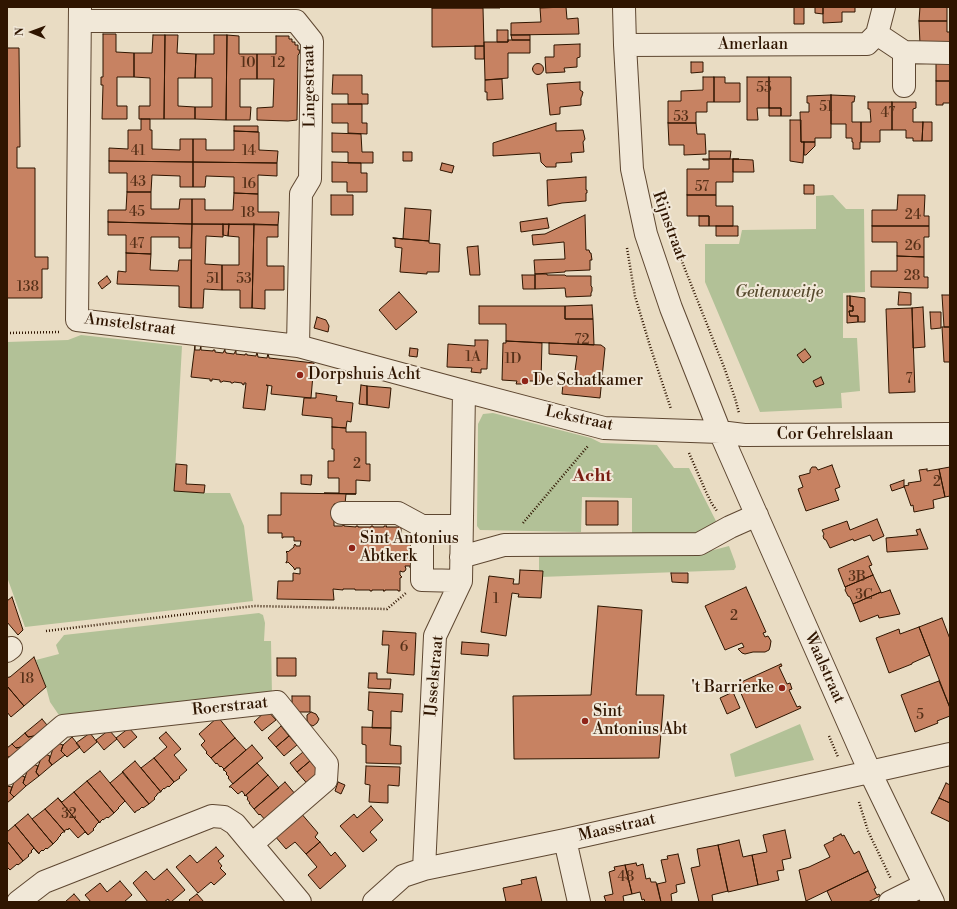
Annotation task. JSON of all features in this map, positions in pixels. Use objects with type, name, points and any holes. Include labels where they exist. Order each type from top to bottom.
[{"type":"street","name":"Rijnstraat","points":[[624,7],[632,169],[646,234],[671,308],[720,432]]},
{"type":"street","points":[[884,7],[877,34],[904,52],[950,52]]},
{"type":"street","name":"Amstelstraat","points":[[80,14],[77,320],[298,346],[464,391]]},
{"type":"street","name":"Lingestraat","points":[[80,14],[296,21],[312,41],[310,179],[301,194],[298,346]]},
{"type":"street","name":"Amerlaan","points":[[625,45],[867,44],[877,34]]},
{"type":"street","points":[[904,52],[904,86]]},
{"type":"street","name":"Lekstraat","points":[[464,391],[604,428],[720,432]]},
{"type":"street","name":"IJsselstraat","points":[[424,869],[435,636],[461,581],[464,391]]},
{"type":"street","name":"Cor Gehrelslaan","points":[[720,432],[744,435],[950,434]]},
{"type":"street","name":"Waalstraat","points":[[720,432],[870,772],[928,894]]},
{"type":"street","points":[[342,513],[398,514],[422,526],[461,526]]},
{"type":"street","points":[[461,557],[504,545],[699,544],[730,527],[757,515]]},
{"type":"street","points":[[422,526],[422,580],[461,581]]},
{"type":"street","name":"Roerstraat","points":[[7,774],[63,726],[276,702],[327,764],[326,780],[252,844]]},
{"type":"street","name":"Maasstraat","points":[[374,902],[403,876],[424,869],[565,840],[950,754]]},
{"type":"street","points":[[18,902],[44,882],[212,816],[224,818],[235,824],[300,902]]},
{"type":"street","points":[[565,840],[579,902]]},
{"type":"street","points":[[890,902],[928,894]]},
{"type":"path","name":"Rijnstraat","points":[[666,223],[724,367],[735,398],[744,435]]},
{"type":"path","points":[[7,333],[63,332],[77,320]]},
{"type":"path","points":[[504,545],[604,428]]},
{"type":"path","points":[[679,431],[712,504],[730,527]]},
{"type":"path","points":[[46,631],[254,606],[387,609],[422,580]]},
{"type":"green space","name":"Geitenweitje","points":[[833,195],[846,209],[864,209],[865,292],[843,293],[843,338],[857,338],[860,391],[841,393],[842,408],[760,412],[705,282],[705,244],[739,244],[742,230],[816,229],[816,196]]},
{"type":"green space","points":[[81,335],[182,346],[174,490],[204,493],[230,493],[244,526],[253,601],[25,627],[7,577],[7,342],[68,340]]},
{"type":"green space","points":[[493,413],[591,438],[601,443],[657,445],[674,468],[689,468],[718,525],[699,535],[632,536],[632,498],[582,497],[581,532],[480,530],[477,526],[478,424],[483,414]]},
{"type":"green space","points":[[729,546],[735,562],[736,567],[734,570],[540,577],[539,575],[539,556],[706,552]]},
{"type":"green space","points":[[259,613],[263,615],[265,623],[264,641],[271,641],[272,696],[63,721],[50,702],[36,660],[59,654],[56,645],[64,635]]},
{"type":"green space","points":[[800,724],[814,760],[735,777],[730,754]]},
{"type":"building","points":[[500,7],[500,8],[432,8]]},
{"type":"building","points":[[566,7],[567,19],[578,18],[579,34],[511,35],[511,23],[541,22],[540,8]]},
{"type":"building","points":[[794,7],[804,7],[804,24],[794,24]]},
{"type":"building","points":[[815,7],[823,7],[823,14],[815,13]]},
{"type":"building","points":[[823,7],[855,7],[855,12],[842,12],[842,22],[823,23]]},
{"type":"building","points":[[920,7],[947,7],[947,21],[919,21]]},
{"type":"building","points":[[432,8],[483,8],[484,46],[432,47]]},
{"type":"building","points":[[919,21],[947,21],[947,32],[950,32],[950,42],[926,42],[920,44]]},
{"type":"building","points":[[497,30],[508,30],[508,42],[497,42]]},
{"type":"building","points":[[103,34],[116,34],[116,52],[134,53],[134,77],[117,77],[117,106],[127,106],[127,119],[102,119],[103,85],[101,85],[101,77],[103,77]]},
{"type":"building","points":[[153,35],[165,35],[164,119],[139,119],[139,106],[150,106],[150,78],[134,77],[134,53],[152,53]]},
{"type":"building","points":[[165,35],[178,35],[177,53],[196,54],[195,78],[178,78],[178,106],[195,107],[195,119],[164,119]]},
{"type":"building","points":[[214,35],[227,35],[226,120],[195,119],[195,107],[212,107],[212,78],[195,78],[196,54],[214,54]]},
{"type":"building","points":[[227,35],[239,36],[239,54],[257,54],[257,79],[240,79],[240,107],[251,107],[250,120],[226,120]]},
{"type":"building","points":[[511,35],[530,35],[530,40],[512,40]]},
{"type":"building","points":[[276,36],[289,36],[289,39],[292,39],[292,42],[295,42],[295,45],[298,45],[298,50],[300,50],[298,55],[297,120],[257,120],[257,108],[273,107],[274,79],[257,79],[257,54],[276,54]]},
{"type":"building","points":[[508,40],[530,40],[530,53],[508,53],[508,78],[485,80],[484,42],[508,42]]},
{"type":"building","points":[[580,44],[580,57],[577,58],[577,67],[564,68],[565,72],[546,73],[545,57],[554,57],[554,45]]},
{"type":"building","points":[[475,46],[484,46],[484,59],[475,59]]},
{"type":"building","points":[[7,48],[19,48],[20,147],[17,147],[17,168],[35,168],[35,257],[48,257],[48,269],[42,269],[42,298],[7,298]]},
{"type":"building","points":[[936,60],[950,60],[950,81],[936,81]]},
{"type":"building","points":[[691,62],[703,62],[703,72],[691,73]]},
{"type":"building","points":[[536,64],[540,64],[542,65],[542,73],[536,74],[533,71],[533,67]]},
{"type":"building","points":[[333,75],[362,75],[362,94],[368,94],[368,104],[348,104],[348,94],[332,94]]},
{"type":"building","points":[[703,77],[714,77],[714,102],[707,102],[707,112],[696,112],[696,123],[668,123],[668,101],[681,101],[681,91],[703,90]]},
{"type":"building","points":[[714,77],[725,77],[725,83],[740,83],[740,102],[714,102]]},
{"type":"building","points":[[747,77],[769,77],[769,108],[757,108],[758,120],[747,120]]},
{"type":"building","points":[[769,77],[791,77],[791,116],[781,116],[781,108],[769,108]]},
{"type":"building","points":[[502,79],[503,99],[487,100],[485,80]]},
{"type":"building","points":[[936,81],[950,81],[950,103],[936,105]]},
{"type":"building","points":[[580,82],[580,90],[583,92],[581,105],[560,107],[560,114],[550,115],[547,84]]},
{"type":"building","points":[[831,95],[831,138],[815,138],[815,142],[801,142],[800,112],[809,112],[807,96]]},
{"type":"building","points":[[831,95],[855,96],[854,102],[852,102],[852,122],[861,122],[860,149],[853,149],[852,138],[846,138],[846,124],[831,124]]},
{"type":"building","points":[[868,102],[892,102],[892,130],[880,130],[880,142],[861,142],[861,122],[871,122]]},
{"type":"building","points":[[892,102],[916,102],[916,108],[913,109],[913,122],[923,122],[922,141],[913,141],[913,138],[906,138],[906,130],[892,130]]},
{"type":"building","points":[[332,104],[362,104],[362,123],[367,123],[367,134],[348,133],[348,123],[332,123]]},
{"type":"building","points":[[769,108],[781,108],[781,116],[769,116]]},
{"type":"building","points":[[141,119],[150,119],[150,130],[152,130],[152,149],[180,150],[180,139],[193,139],[193,162],[109,161],[109,148],[128,149],[128,130],[141,130]]},
{"type":"building","points":[[790,120],[801,120],[801,142],[804,142],[803,163],[790,161]]},
{"type":"building","points":[[923,122],[932,122],[932,141],[922,141]]},
{"type":"building","points":[[556,123],[556,131],[583,130],[585,139],[583,142],[584,152],[571,153],[572,162],[556,163],[556,167],[546,167],[541,162],[540,153],[493,156],[493,143]]},
{"type":"building","points":[[668,123],[696,123],[697,134],[705,134],[706,154],[684,155],[684,145],[669,145]]},
{"type":"building","points":[[234,126],[258,126],[258,132],[234,131]]},
{"type":"building","points":[[234,131],[259,132],[259,150],[278,151],[277,163],[193,162],[193,139],[206,139],[206,150],[234,150]]},
{"type":"building","points":[[332,133],[361,134],[362,152],[373,152],[373,163],[348,163],[348,152],[332,152]]},
{"type":"building","points":[[804,142],[815,142],[815,146],[806,155],[804,155]]},
{"type":"building","points":[[709,151],[731,151],[730,159],[709,159]]},
{"type":"building","points":[[403,152],[412,152],[412,161],[403,161]]},
{"type":"building","points":[[703,159],[733,159],[733,182],[716,182],[716,195],[687,195],[687,169],[709,169],[709,160]]},
{"type":"building","points":[[733,159],[753,160],[754,172],[733,172]]},
{"type":"building","points":[[109,161],[193,162],[193,187],[180,187],[180,176],[152,175],[151,192],[127,192],[127,173],[109,173]]},
{"type":"building","points":[[193,162],[277,163],[277,176],[258,175],[258,194],[234,193],[234,177],[206,176],[205,187],[193,187]]},
{"type":"building","points":[[332,162],[361,163],[361,173],[367,173],[367,192],[347,192],[347,182],[332,182]]},
{"type":"building","points":[[442,163],[454,166],[452,173],[440,170]]},
{"type":"building","points":[[586,177],[586,201],[548,206],[547,180]]},
{"type":"building","points":[[804,185],[814,185],[814,194],[804,194]]},
{"type":"building","points":[[127,192],[151,192],[151,209],[179,209],[180,199],[192,199],[192,224],[108,222],[108,210],[126,210]]},
{"type":"building","points":[[234,193],[258,194],[258,212],[279,212],[278,225],[192,224],[192,199],[205,199],[205,210],[233,210]]},
{"type":"building","points":[[331,195],[353,195],[353,215],[331,215]]},
{"type":"building","points":[[687,195],[716,195],[716,206],[733,206],[733,226],[709,226],[709,216],[687,216]]},
{"type":"building","points":[[898,195],[925,195],[924,216],[929,216],[929,226],[872,226],[872,210],[897,210]]},
{"type":"building","points":[[405,208],[431,210],[429,241],[403,239]]},
{"type":"building","points":[[585,215],[586,250],[589,250],[591,253],[592,260],[590,260],[590,270],[535,274],[534,260],[565,259],[564,242],[533,245],[532,235],[545,234]]},
{"type":"building","points":[[699,216],[709,216],[709,226],[699,226]]},
{"type":"building","points":[[547,218],[549,228],[521,232],[520,222]]},
{"type":"building","points":[[108,222],[192,224],[191,248],[179,248],[179,237],[151,237],[151,254],[126,253],[126,235],[108,235]]},
{"type":"building","points":[[192,224],[223,224],[223,237],[206,236],[205,264],[222,265],[222,290],[204,289],[203,308],[191,308]]},
{"type":"building","points":[[223,224],[229,224],[228,236],[223,235]]},
{"type":"building","points":[[229,224],[254,224],[252,308],[240,308],[240,290],[222,290],[222,265],[239,265],[239,237],[228,236]]},
{"type":"building","points":[[254,224],[278,225],[278,237],[267,237],[267,266],[284,266],[284,290],[265,290],[265,309],[252,308]]},
{"type":"building","points":[[716,226],[738,226],[738,236],[716,236]]},
{"type":"building","points":[[872,226],[929,226],[929,237],[924,237],[924,257],[897,256],[897,242],[872,242]]},
{"type":"building","points":[[393,238],[429,241],[429,243],[440,244],[439,272],[427,272],[427,274],[400,272],[402,248],[395,247],[395,239]]},
{"type":"building","points":[[478,246],[480,275],[470,275],[467,247]]},
{"type":"building","points":[[126,253],[151,254],[150,270],[178,271],[179,260],[191,260],[191,308],[179,307],[179,286],[117,284],[118,271],[126,272]]},
{"type":"building","points":[[897,256],[924,257],[924,277],[928,277],[928,288],[871,287],[871,271],[897,271]]},
{"type":"building","points":[[535,274],[591,276],[591,296],[566,297],[565,288],[535,289]]},
{"type":"building","points":[[522,275],[535,275],[535,289],[523,289]]},
{"type":"building","points":[[107,276],[111,282],[102,289],[98,283]]},
{"type":"building","points":[[399,292],[417,312],[396,330],[379,310]]},
{"type":"building","points":[[899,292],[911,293],[911,305],[898,305]]},
{"type":"building","points":[[942,295],[950,295],[950,327],[944,327]]},
{"type":"building","points":[[847,296],[850,296],[850,306],[853,306],[853,311],[849,311],[850,316],[858,316],[858,322],[847,323]]},
{"type":"building","points":[[850,296],[865,298],[865,322],[858,322],[858,316],[850,316],[849,311],[853,311],[853,306],[850,306]]},
{"type":"building","points":[[592,305],[593,319],[565,319],[565,306]]},
{"type":"building","points":[[479,306],[565,306],[565,319],[593,319],[594,345],[506,341],[506,324],[479,324]]},
{"type":"building","points":[[923,307],[925,347],[913,348],[912,308]]},
{"type":"building","points":[[912,308],[915,392],[889,393],[886,309]]},
{"type":"building","points":[[930,312],[941,312],[941,328],[931,329]]},
{"type":"building","points":[[317,317],[326,320],[329,326],[328,332],[314,328]]},
{"type":"building","points":[[942,327],[950,327],[950,362],[944,362]]},
{"type":"building","points":[[475,340],[488,340],[487,369],[481,369],[481,373],[471,372],[472,368],[447,367],[448,344],[475,346]]},
{"type":"building","points":[[506,341],[542,343],[541,381],[526,381],[526,384],[516,384],[517,381],[502,380],[503,343],[506,343]]},
{"type":"building","points":[[549,343],[601,345],[605,348],[600,398],[562,394],[563,384],[573,385],[577,356],[549,354]]},
{"type":"building","points":[[195,345],[195,350],[200,350],[201,345],[201,350],[215,350],[215,352],[223,353],[225,349],[226,353],[234,354],[236,350],[236,354],[256,356],[257,352],[258,357],[267,358],[268,353],[269,358],[314,363],[311,398],[271,394],[272,386],[266,385],[268,386],[265,410],[243,408],[246,383],[244,383],[244,385],[242,383],[220,382],[220,380],[212,379],[212,381],[210,381],[210,379],[191,377]]},
{"type":"building","points":[[410,348],[418,349],[417,357],[409,356]]},
{"type":"building","points":[[805,349],[811,357],[803,363],[797,355]]},
{"type":"building","points":[[821,377],[824,384],[816,387],[813,381]]},
{"type":"building","points":[[361,385],[367,386],[367,405],[359,404]]},
{"type":"building","points":[[367,386],[391,388],[389,408],[367,405]]},
{"type":"building","points":[[316,393],[337,396],[336,401],[353,403],[351,422],[347,421],[346,428],[332,427],[332,418],[302,415],[304,398],[316,398]]},
{"type":"building","points":[[332,427],[346,428],[346,432],[366,432],[366,464],[370,464],[370,481],[356,480],[356,494],[324,493],[339,493],[339,478],[328,478],[328,461],[334,461],[334,449],[332,449]]},
{"type":"building","points":[[176,464],[187,465],[186,484],[205,485],[204,493],[174,491]]},
{"type":"building","points":[[832,465],[840,487],[835,489],[839,500],[806,511],[798,489],[803,487],[799,476],[810,473],[812,467],[816,467],[818,470]]},
{"type":"building","points":[[950,467],[950,496],[945,497],[939,469]]},
{"type":"building","points":[[927,469],[927,471],[939,469],[945,497],[933,500],[934,508],[914,512],[913,505],[911,506],[904,486],[909,485],[908,483],[921,481],[919,470]]},
{"type":"building","points":[[301,475],[312,475],[311,485],[301,484]]},
{"type":"building","points":[[904,480],[904,487],[892,491],[890,485]]},
{"type":"building","name":"Sint Antonius Abtkerk","points":[[281,493],[356,494],[346,494],[345,504],[334,504],[334,526],[401,526],[401,539],[408,539],[412,543],[413,568],[410,568],[410,566],[405,566],[405,571],[400,571],[400,575],[402,577],[400,578],[400,591],[333,589],[334,600],[277,599],[278,581],[293,581],[293,573],[300,574],[300,568],[296,568],[295,570],[288,562],[286,563],[286,552],[294,547],[295,544],[296,546],[300,546],[301,541],[294,541],[294,537],[282,538],[282,533],[268,533],[268,515],[281,515]]},
{"type":"building","points":[[586,501],[618,501],[618,525],[586,525]]},
{"type":"building","points":[[877,519],[884,536],[873,541],[870,535],[854,541],[853,539],[830,548],[824,539],[822,530],[847,521],[850,530]]},
{"type":"building","points":[[920,529],[928,549],[887,552],[886,538],[918,535],[916,530]]},
{"type":"building","points":[[868,556],[872,565],[869,566],[873,575],[845,587],[838,569]]},
{"type":"building","points":[[520,570],[543,571],[541,598],[518,597],[519,594],[512,593],[506,636],[481,632],[489,576],[514,579],[513,584],[519,584]]},
{"type":"building","points":[[671,573],[688,573],[688,583],[672,582]]},
{"type":"building","points":[[873,575],[881,592],[853,604],[845,590],[845,587]]},
{"type":"building","points":[[746,587],[766,632],[763,633],[765,637],[768,636],[771,641],[769,650],[765,652],[742,653],[738,649],[744,647],[742,643],[725,650],[705,606]]},
{"type":"building","points":[[890,590],[900,614],[879,618],[878,615],[860,622],[853,604],[881,592]]},
{"type":"building","points":[[12,597],[23,630],[18,635],[7,622],[7,601]]},
{"type":"building","points":[[598,606],[642,610],[636,695],[664,695],[659,758],[514,759],[513,696],[591,695]]},
{"type":"building","points":[[942,618],[950,639],[950,708],[919,627]]},
{"type":"building","points":[[919,627],[930,655],[889,673],[876,638],[899,629],[900,634]]},
{"type":"building","points":[[383,631],[416,633],[414,675],[387,673],[389,645],[382,645]]},
{"type":"building","points":[[462,642],[489,644],[488,656],[461,654]]},
{"type":"building","points":[[34,657],[46,687],[24,706],[7,686],[7,678]]},
{"type":"building","points":[[277,658],[296,658],[296,676],[277,676]]},
{"type":"building","points":[[781,664],[782,666],[779,667],[787,684],[790,683],[792,689],[789,690],[797,707],[800,706],[801,708],[756,728],[737,684]]},
{"type":"building","points":[[369,673],[377,673],[377,679],[391,679],[390,689],[368,688]]},
{"type":"building","points":[[939,681],[950,708],[950,716],[937,721],[938,723],[915,732],[901,695]]},
{"type":"building","points":[[7,686],[24,706],[11,717],[7,712]]},
{"type":"building","points":[[369,692],[403,694],[402,712],[391,711],[391,728],[372,728],[373,711],[368,710]]},
{"type":"building","points":[[733,692],[740,708],[727,714],[720,698]]},
{"type":"building","points":[[292,696],[310,696],[310,712],[297,712],[292,706]]},
{"type":"building","points":[[267,710],[276,720],[262,731],[254,722]]},
{"type":"building","points":[[311,712],[316,714],[319,719],[313,726],[309,724],[307,720],[307,715]]},
{"type":"building","points":[[218,717],[235,738],[211,758],[201,745],[205,741],[199,734]]},
{"type":"building","points":[[42,719],[47,725],[48,734],[28,737],[25,733]]},
{"type":"building","points":[[281,726],[289,736],[276,747],[268,738]]},
{"type":"building","points":[[362,727],[391,728],[390,745],[401,746],[401,764],[366,763],[366,745],[362,744]]},
{"type":"building","points":[[129,728],[137,737],[124,748],[116,738]]},
{"type":"building","points":[[109,730],[117,739],[104,750],[96,740]]},
{"type":"building","points":[[166,732],[181,749],[174,755],[187,770],[174,782],[154,758],[167,747],[159,738]]},
{"type":"building","points":[[25,733],[28,737],[34,736],[36,744],[16,748],[12,744]]},
{"type":"building","points":[[90,733],[97,742],[84,753],[76,743]]},
{"type":"building","points":[[289,736],[297,745],[284,756],[276,747]]},
{"type":"building","points":[[72,737],[80,747],[67,757],[61,751],[63,745]]},
{"type":"building","points":[[235,738],[246,750],[223,770],[224,769],[217,763],[216,764],[211,758]]},
{"type":"building","points":[[55,742],[63,745],[61,751],[65,755],[52,765],[49,761]]},
{"type":"building","points":[[12,744],[16,748],[21,747],[23,755],[7,757],[7,748]]},
{"type":"building","points":[[252,745],[263,758],[233,784],[228,778],[227,773],[223,770]]},
{"type":"building","points":[[303,752],[310,761],[297,772],[290,763]]},
{"type":"building","points":[[43,753],[50,756],[49,761],[52,765],[39,776],[36,772]]},
{"type":"building","points":[[154,758],[174,782],[169,787],[164,788],[161,792],[141,768]]},
{"type":"building","points":[[135,761],[161,792],[157,794],[154,798],[155,799],[149,804],[122,772]]},
{"type":"building","points":[[310,761],[322,774],[311,788],[297,772]]},
{"type":"building","points":[[30,763],[38,766],[36,772],[39,776],[26,786],[23,783]]},
{"type":"building","points":[[257,763],[268,775],[245,796],[242,791],[238,794],[231,787],[229,787]]},
{"type":"building","points":[[366,766],[400,767],[399,786],[388,785],[388,803],[369,802],[370,785],[365,784]]},
{"type":"building","points":[[100,771],[125,801],[114,813],[87,781]]},
{"type":"building","points":[[123,772],[149,804],[143,808],[142,807],[135,813],[110,783]]},
{"type":"building","points":[[17,774],[25,777],[23,783],[26,786],[14,797],[10,793]]},
{"type":"building","points":[[268,775],[279,788],[254,809],[249,803],[246,795]]},
{"type":"building","points":[[87,781],[114,813],[108,818],[103,819],[100,823],[74,792]]},
{"type":"building","points":[[285,782],[296,795],[266,821],[254,809]]},
{"type":"building","points":[[338,782],[345,785],[341,794],[335,791]]},
{"type":"building","points":[[946,783],[950,785],[950,803],[939,798]]},
{"type":"building","points":[[7,786],[12,787],[10,793],[14,797],[7,803]]},
{"type":"building","points":[[74,792],[100,823],[99,822],[93,829],[94,830],[88,835],[58,798],[62,802]]},
{"type":"building","points":[[58,798],[88,835],[85,832],[78,838],[69,828],[68,830],[67,829],[64,831],[45,809]]},
{"type":"building","points":[[939,798],[950,803],[950,822],[931,813]]},
{"type":"building","points":[[371,806],[383,820],[370,832],[377,840],[363,852],[340,826],[354,814],[357,818]]},
{"type":"building","points":[[45,809],[65,832],[60,835],[53,844],[32,819]]},
{"type":"building","points":[[300,812],[318,833],[315,837],[320,842],[306,854],[295,842],[286,849],[274,835]]},
{"type":"building","points":[[28,814],[53,844],[47,849],[42,850],[39,854],[15,825]]},
{"type":"building","points":[[15,825],[39,854],[34,848],[28,855],[29,856],[23,861],[7,841],[7,832]]},
{"type":"building","points":[[785,830],[791,858],[782,860],[784,870],[777,871],[779,880],[758,885],[752,855],[767,852],[763,835]]},
{"type":"building","points":[[841,834],[842,836],[844,835],[854,854],[859,851],[868,871],[806,901],[799,870],[830,857],[824,845],[834,840],[833,838]]},
{"type":"building","points":[[739,840],[743,857],[752,855],[758,885],[728,892],[718,845]]},
{"type":"building","points":[[7,841],[23,861],[10,870],[7,867]]},
{"type":"building","points":[[320,842],[331,856],[335,852],[346,866],[320,889],[308,875],[317,867],[306,854]]},
{"type":"building","points":[[718,845],[728,891],[712,895],[713,902],[699,902],[691,868],[700,866],[697,849]]},
{"type":"building","points":[[216,847],[224,856],[218,861],[222,866],[220,868],[226,874],[214,885],[211,882],[198,893],[176,867],[190,855],[197,863]]},
{"type":"building","points":[[678,854],[685,883],[676,885],[677,892],[671,894],[672,902],[661,902],[657,884],[666,882],[661,860],[668,859],[667,856]]},
{"type":"building","points":[[636,863],[637,866],[643,864],[646,879],[650,878],[651,882],[656,882],[661,902],[645,902],[644,899],[642,900],[640,892],[632,894],[625,865]]},
{"type":"building","points":[[625,865],[632,894],[623,896],[624,902],[606,902],[604,896],[613,894],[609,872],[615,870],[614,867]]},
{"type":"building","points":[[167,869],[185,890],[171,902],[168,899],[164,902],[148,902],[133,883],[146,871],[154,880]]},
{"type":"building","points":[[868,871],[876,888],[874,889],[877,895],[879,894],[880,896],[868,902],[832,902],[827,891]]},
{"type":"building","points":[[536,877],[542,902],[506,902],[503,888],[522,884],[521,880]]},
{"type":"building","points":[[120,881],[132,895],[124,902],[91,902],[85,895],[100,883],[107,892]]},
{"type":"building","points":[[74,894],[81,902],[65,902]]},
{"type":"building","points":[[197,894],[204,902],[191,902],[189,900]]},
{"type":"place","name":"Dorpshuis Acht","points":[[300,375]]},
{"type":"place","name":"De Schatkamer","points":[[525,381]]},
{"type":"place","name":"Sint Antonius Abtkerk","points":[[352,548]]},
{"type":"place","name":"'t Barrierke","points":[[782,688]]},
{"type":"place","name":"Sint Antonius Abt","points":[[585,721]]},
{"type":"district","name":"Acht","points":[[592,477]]}]
